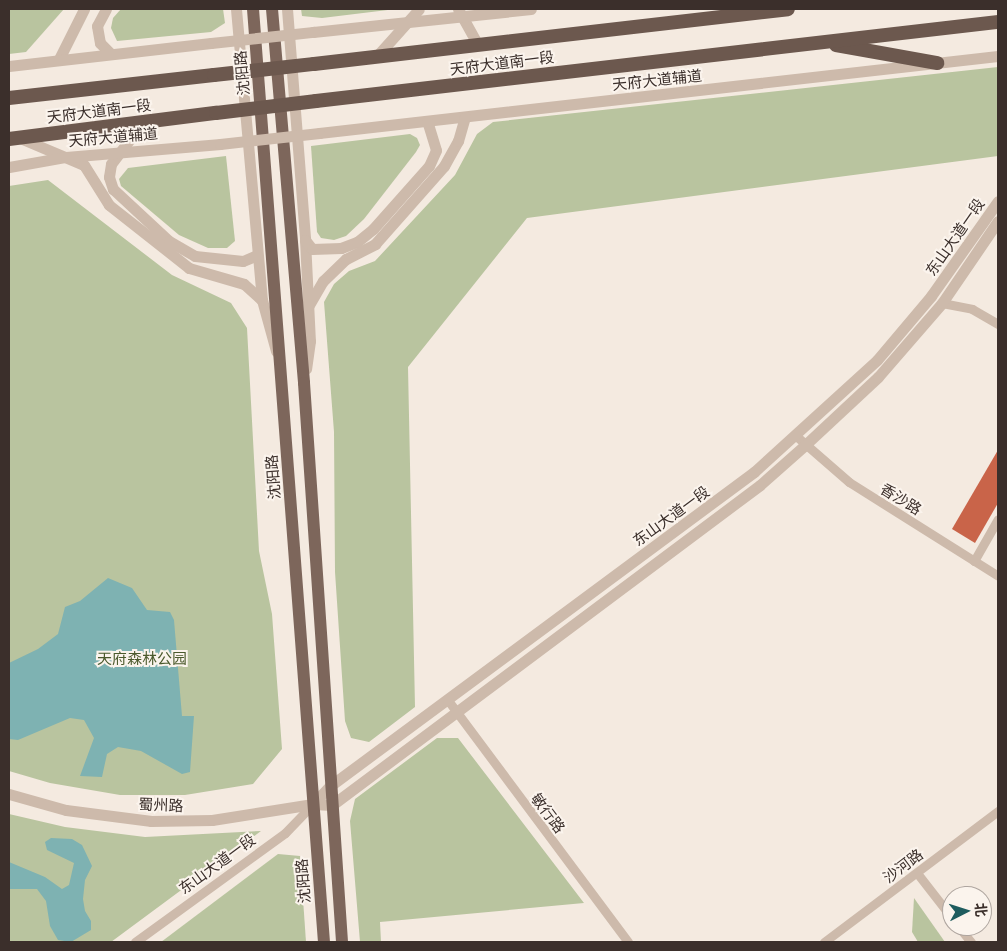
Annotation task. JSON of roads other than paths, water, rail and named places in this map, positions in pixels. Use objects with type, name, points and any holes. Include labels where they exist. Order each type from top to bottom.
[{"type":"highway","name":"天府大道南一段","points":[[9,98],[788,9]]},
{"type":"highway","name":"天府大道南一段","points":[[14,138],[998,22]]},
{"type":"highway","points":[[820,42],[937,63]]},
{"type":"main road","name":"沈阳路","points":[[253,9],[324,942]]},
{"type":"main road","points":[[272,9],[304,383],[342,942]]},
{"type":"street","points":[[60,59],[84,9]]},
{"type":"street","points":[[106,9],[96,26],[100,44],[110,53]]},
{"type":"street","points":[[236,9],[262,300],[282,377]]},
{"type":"street","points":[[287,9],[309,305],[310,341],[304,383]]},
{"type":"street","points":[[376,57],[408,23],[418,9]]},
{"type":"street","points":[[9,66],[212,42],[408,23],[461,13],[532,9]]},
{"type":"street","points":[[461,13],[478,45]]},
{"type":"street","name":"天府大道辅道","points":[[9,167],[66,156],[220,144],[998,56]]},
{"type":"street","points":[[309,305],[323,281],[346,259],[375,244],[444,166],[458,141],[465,117]]},
{"type":"street","points":[[305,240],[312,249],[340,248],[358,242],[373,229],[429,166],[436,150],[427,121]]},
{"type":"street","points":[[143,122],[111,164],[109,177],[112,190],[169,240],[195,256],[243,261],[257,255]]},
{"type":"street","points":[[14,138],[66,156],[84,165],[109,204],[149,239],[189,268],[244,284],[262,300]]},
{"type":"street","name":"东山大道一段","points":[[135,942],[285,833],[330,786],[754,472],[877,360],[931,296],[998,201]]},
{"type":"street","name":"东山大道一段","points":[[332,805],[760,485],[878,377],[942,303],[998,221]]},
{"type":"street","points":[[942,303],[972,309],[998,324]]},
{"type":"street","name":"香沙路","points":[[795,436],[804,446],[849,482],[998,576]]},
{"type":"street","points":[[974,561],[998,519]]},
{"type":"street","name":"敏行路","points":[[448,699],[628,942]]},
{"type":"street","name":"蜀州路","points":[[9,794],[66,810],[151,821],[212,820],[313,804]]},
{"type":"street","points":[[313,804],[332,805]]},
{"type":"street","name":"沙河路","points":[[824,942],[998,811]]},
{"type":"street","points":[[916,873],[942,906]]},
{"type":"water","points":[[108,578],[132,588],[147,610],[170,612],[174,620],[182,716],[194,716],[190,772],[182,774],[141,751],[118,747],[107,754],[102,777],[80,776],[94,738],[84,720],[70,718],[18,740],[9,739],[9,663],[38,649],[58,634],[65,607],[80,601]]},
{"type":"water","points":[[51,838],[72,839],[82,845],[92,866],[85,880],[83,899],[85,911],[91,921],[91,930],[71,942],[58,940],[50,926],[46,901],[37,889],[9,889],[9,862],[45,877],[62,889],[69,885],[74,863],[47,850],[45,842]]},
{"type":"park label","name":"天府森林公园","points":[[142,659]]}]
